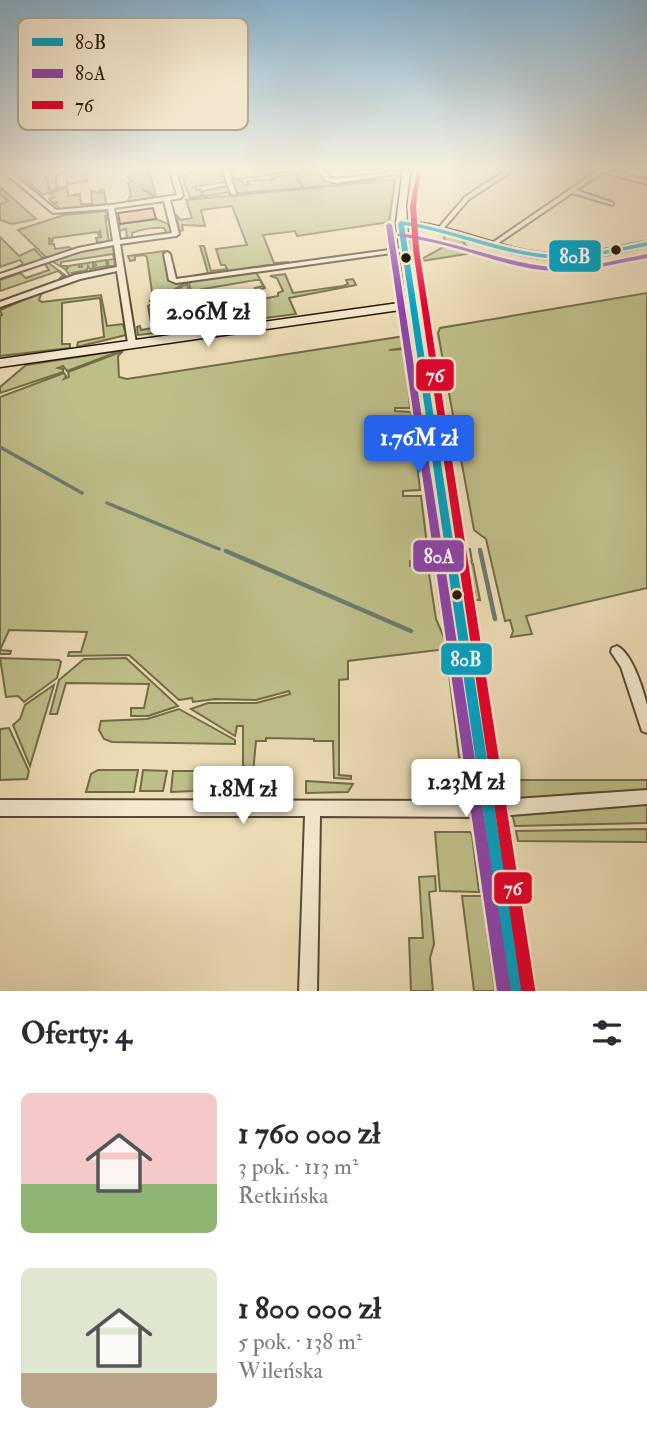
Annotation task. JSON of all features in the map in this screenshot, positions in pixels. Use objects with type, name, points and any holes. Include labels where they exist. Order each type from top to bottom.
[{"type":"street","points":[[112,214],[132,343]]},
{"type":"street","points":[[0,276],[69,252],[176,234],[171,214]]},
{"type":"street","points":[[402,214],[412,305],[516,991]]},
{"type":"street","points":[[442,227],[453,214]]},
{"type":"street","points":[[495,243],[536,214]]},
{"type":"street","points":[[401,223],[442,227],[526,252],[555,257],[647,244]]},
{"type":"street","points":[[167,254],[173,280],[176,281],[404,250]]},
{"type":"street","points":[[0,305],[78,276],[120,268]]},
{"type":"street","points":[[0,363],[412,305]]},
{"type":"street","points":[[617,652],[626,664],[647,726]]},
{"type":"street","points":[[0,808],[487,809],[529,808],[620,797],[647,797]]},
{"type":"street","points":[[308,991],[313,809]]},
{"type":"green space","points":[[0,214],[31,214],[36,219],[12,224],[0,220]]},
{"type":"green space","points":[[108,214],[107,219],[105,215],[109,243],[97,242],[96,238],[101,237],[100,230],[99,236],[97,232],[53,238],[52,243],[49,237],[49,244],[54,244],[55,249],[69,247],[73,250],[48,259],[18,230],[64,215]]},
{"type":"green space","points":[[191,214],[202,214],[205,226],[182,225],[183,230],[179,232],[177,216],[181,220],[192,218]]},
{"type":"green space","points":[[235,214],[390,214],[389,222],[297,236],[295,231],[263,235],[274,263],[289,262],[193,276],[208,273],[200,246],[204,246],[211,271],[227,269],[225,265],[221,265],[216,249],[247,245]]},
{"type":"green space","points":[[156,219],[168,224],[172,232],[161,235],[166,232],[164,228],[140,230],[132,233],[132,237],[140,238],[127,239],[126,229],[118,231],[120,224]]},
{"type":"green space","points":[[444,233],[477,240],[463,242],[473,253],[422,261],[421,265],[420,260],[445,246]]},
{"type":"green space","points":[[0,237],[19,256],[34,249],[44,259],[20,267],[23,264],[20,260],[0,267]]},
{"type":"green space","points":[[113,245],[115,266],[108,266],[108,260],[114,259],[113,254],[61,262],[61,266],[67,266],[67,269],[69,266],[80,264],[79,267],[82,267],[82,264],[93,262],[93,266],[96,265],[95,262],[106,260],[107,266],[90,269],[88,266],[87,270],[72,273],[74,276],[71,277],[65,269],[50,260],[69,253]]},
{"type":"green space","points":[[164,251],[172,281],[186,282],[158,300],[149,301],[157,298],[152,292],[147,257],[135,256],[135,260],[130,261],[128,256]]},
{"type":"green space","points":[[46,261],[66,276],[59,279],[63,275],[58,271],[0,291],[0,280],[20,273],[26,278],[49,270]]},
{"type":"green space","points":[[256,272],[265,288],[256,291],[255,288],[263,286],[260,280],[256,280],[203,289],[197,291],[199,296],[207,295],[208,298],[193,300],[189,283],[195,279]]},
{"type":"green space","points":[[285,274],[293,293],[343,286],[348,284],[346,280],[353,279],[356,285],[289,298],[296,314],[258,319],[252,301],[278,296],[278,293],[283,291],[277,278],[270,276]]},
{"type":"green space","points":[[187,284],[189,301],[195,313],[183,330],[138,335],[137,327],[140,326],[141,330],[152,328],[148,306]]},
{"type":"green space","points":[[42,292],[39,300],[42,302],[101,295],[107,326],[123,324],[126,335],[77,347],[78,342],[104,337],[100,298],[62,303],[62,344],[70,344],[70,348],[0,356],[0,310]]},
{"type":"green space","points":[[647,293],[647,588],[526,616],[532,634],[511,637],[513,631],[510,620],[505,621],[486,539],[474,530],[438,333],[440,328]]},
{"type":"green space","points":[[218,305],[225,324],[185,329],[202,307],[203,311],[219,308]]},
{"type":"green space","points":[[427,333],[435,359],[433,360],[436,360],[443,400],[440,401],[444,405],[440,406],[444,406],[450,443],[444,443],[432,372],[429,372],[423,334]]},
{"type":"green space","points":[[405,336],[405,348],[389,350],[405,349],[410,408],[395,408],[395,411],[411,412],[420,490],[403,491],[403,496],[421,496],[429,561],[410,561],[410,566],[428,567],[436,619],[449,649],[463,757],[459,757],[446,649],[348,661],[348,679],[339,680],[339,775],[351,776],[351,779],[334,778],[333,741],[314,739],[266,738],[266,741],[256,741],[253,773],[243,765],[243,726],[237,726],[235,736],[191,709],[208,703],[256,703],[290,694],[289,691],[256,700],[179,700],[129,655],[68,656],[69,652],[81,652],[87,632],[9,630],[0,650],[0,397],[64,373],[64,379],[69,377],[68,372],[123,351],[118,356],[119,377],[127,379]]},
{"type":"green space","points":[[123,350],[67,371],[63,366],[58,368],[63,369],[63,372],[0,393],[0,387],[26,365]]},
{"type":"green space","points":[[415,411],[420,411],[431,492],[425,492]]},
{"type":"green space","points":[[425,496],[432,496],[441,562],[433,562]]},
{"type":"green space","points":[[470,549],[472,561],[469,562],[473,564],[480,600],[474,600],[475,592],[468,588],[458,552]]},
{"type":"green space","points":[[434,567],[442,567],[453,644],[441,615]]},
{"type":"green space","points":[[0,650],[11,651],[10,654],[0,654]]},
{"type":"green space","points":[[0,658],[61,662],[57,678],[24,702],[18,696],[6,697]]},
{"type":"green space","points":[[126,658],[178,706],[148,716],[131,716],[131,708],[144,708],[149,684],[66,683],[57,714],[50,714],[59,680],[84,659]]},
{"type":"green space","points":[[54,685],[30,766],[13,725],[20,719],[25,705]]},
{"type":"green space","points":[[179,709],[235,740],[235,744],[112,742],[104,739],[99,730],[101,721],[147,719]]},
{"type":"green space","points":[[9,728],[29,771],[27,779],[0,780],[0,729]]},
{"type":"green space","points":[[98,770],[138,770],[134,792],[86,792],[91,774]]},
{"type":"green space","points":[[143,770],[167,771],[163,791],[140,791]]},
{"type":"green space","points":[[173,771],[197,771],[194,791],[171,792]]},
{"type":"green space","points":[[203,771],[228,773],[226,793],[201,793]]},
{"type":"green space","points":[[512,780],[647,780],[647,791],[581,793],[511,801]]},
{"type":"green space","points":[[306,781],[353,784],[348,792],[306,793]]},
{"type":"green space","points":[[647,804],[647,823],[515,826],[512,813],[536,814]]},
{"type":"green space","points":[[647,829],[647,842],[518,841],[516,831]]},
{"type":"green space","points":[[435,832],[470,832],[479,892],[440,891]]},
{"type":"green space","points":[[435,876],[436,891],[429,892],[434,944],[430,958],[433,991],[411,991],[409,938],[423,938],[419,877]]},
{"type":"green space","points":[[462,896],[482,896],[495,991],[474,991]]},
{"type":"building","points":[[118,214],[155,214],[156,219],[120,224]]},
{"type":"waterway","points":[[0,447],[82,493]]},
{"type":"waterway","points":[[107,503],[219,549]]},
{"type":"waterway","points":[[480,550],[495,619]]},
{"type":"waterway","points":[[226,551],[411,631]]},
{"type":"transit line","name":"76","points":[[414,214],[416,249],[528,989]]},
{"type":"transit line","name":"80B","points":[[401,223],[516,991]]},
{"type":"transit line","name":"80B","points":[[401,223],[437,229],[544,256],[583,256],[647,244]]},
{"type":"transit line","name":"80A","points":[[389,225],[504,991]]},
{"type":"transit line","name":"80A","points":[[400,235],[436,241],[505,261],[541,268],[594,266],[647,256]]}]
